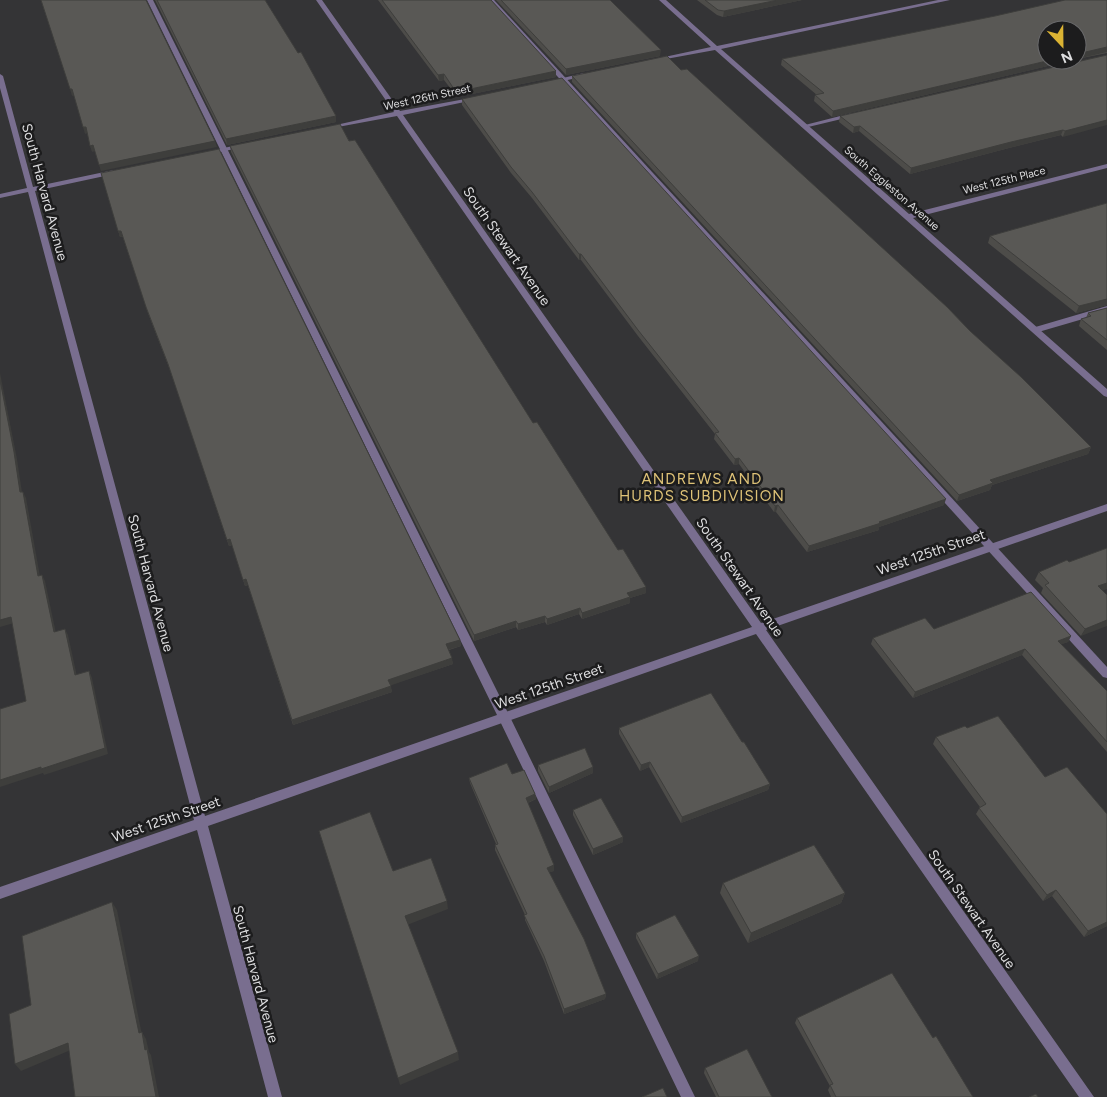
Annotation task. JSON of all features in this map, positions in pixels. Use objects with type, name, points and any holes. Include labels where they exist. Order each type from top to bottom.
[{"type":"street","points":[[150,0],[504,717],[688,1097]]},
{"type":"street","name":"South Stewart Avenue","points":[[318,0],[1087,1097]]},
{"type":"street","points":[[492,0],[1107,674]]},
{"type":"street","name":"South Eggleston Avenue","points":[[662,0],[1107,394]]},
{"type":"street","points":[[646,62],[947,0]]},
{"type":"street","points":[[545,83],[591,74]]},
{"type":"street","name":"South Harvard Avenue","points":[[0,76],[275,1097]]},
{"type":"street","name":"West 126th Street","points":[[325,129],[478,97]]},
{"type":"street","points":[[804,126],[860,113]]},
{"type":"street","points":[[194,156],[251,144]]},
{"type":"street","name":"West 125th Place","points":[[907,217],[1107,166]]},
{"type":"street","points":[[0,196],[118,172]]},
{"type":"street","points":[[1035,330],[1107,309]]},
{"type":"street","name":"West 125th Street","points":[[0,893],[1107,507]]},
{"type":"building","points":[[41,0],[146,0],[215,141],[99,165],[93,145],[90,146],[86,127],[83,127]]},
{"type":"building","points":[[157,0],[265,0],[298,53],[301,52],[336,116],[226,139]]},
{"type":"building","points":[[382,0],[491,0],[556,71],[456,92],[444,74],[438,75]]},
{"type":"building","points":[[501,0],[610,0],[661,50],[566,69]]},
{"type":"building","points":[[705,0],[778,0],[724,11],[718,10]]},
{"type":"building","points":[[1065,0],[1107,0],[1107,47],[1087,52],[1087,20],[1037,20],[1037,63],[833,111],[815,95],[824,93],[782,59]]},
{"type":"building","points":[[1107,55],[1107,120],[911,168],[860,126],[854,127],[840,116],[1041,70],[1087,70],[1087,60]]},
{"type":"building","points":[[667,56],[681,70],[687,69],[947,307],[1091,447],[990,480],[993,483],[959,495],[572,76]]},
{"type":"building","points":[[562,78],[946,499],[879,522],[881,523],[809,546],[778,505],[775,506],[739,458],[735,459],[715,433],[719,432],[511,167],[462,99]]},
{"type":"building","points":[[340,124],[349,141],[355,140],[533,423],[537,422],[618,550],[623,549],[646,587],[627,593],[630,597],[582,613],[580,608],[547,619],[545,616],[518,624],[516,621],[474,635],[230,146]]},
{"type":"building","points":[[219,149],[460,640],[446,644],[452,658],[388,680],[391,686],[292,720],[246,579],[243,580],[230,539],[227,540],[168,364],[146,307],[121,231],[118,231],[101,173]]},
{"type":"building","points":[[1107,203],[1107,299],[1079,306],[990,236]]},
{"type":"building","points":[[1107,308],[1107,340],[1081,319],[1091,316],[1088,313]]},
{"type":"building","points":[[0,380],[20,492],[23,492],[38,576],[42,575],[54,632],[65,629],[75,675],[89,671],[105,748],[0,780],[0,709],[26,701],[11,617],[0,620]]},
{"type":"building","points":[[1107,548],[1107,583],[1098,586],[1107,595],[1107,620],[1085,629],[1045,585],[1049,583],[1039,572],[1067,560],[1069,562]]},
{"type":"building","points":[[1031,592],[1071,636],[1058,641],[1107,691],[1107,742],[1025,649],[915,692],[873,638],[925,618],[934,629]]},
{"type":"building","points":[[711,693],[770,784],[682,817],[650,762],[641,765],[619,728]]},
{"type":"building","points":[[998,716],[1045,777],[1067,767],[1107,814],[1107,922],[1088,931],[1056,890],[1047,895],[979,808],[986,804],[936,737]]},
{"type":"building","points":[[585,748],[593,767],[549,787],[538,765]]},
{"type":"building","points":[[507,763],[512,774],[524,770],[535,794],[526,798],[554,865],[547,868],[584,939],[606,994],[564,1009],[544,956],[524,915],[527,914],[495,845],[498,844],[469,778]]},
{"type":"building","points":[[601,798],[623,837],[593,849],[573,810]]},
{"type":"building","points":[[370,812],[393,871],[431,858],[447,901],[405,916],[458,1052],[398,1078],[319,831]]},
{"type":"building","points":[[814,845],[845,893],[751,933],[723,883]]},
{"type":"building","points":[[112,902],[139,1033],[142,1032],[145,1050],[147,1049],[156,1097],[75,1097],[68,1043],[15,1064],[9,1014],[31,1005],[22,936]]},
{"type":"building","points":[[675,915],[699,956],[658,974],[636,933]]},
{"type":"building","points":[[892,973],[933,1038],[936,1036],[973,1097],[836,1097],[830,1085],[833,1084],[797,1018]]},
{"type":"building","points":[[747,1049],[772,1097],[719,1097],[705,1068]]},
{"type":"building","points":[[663,1088],[667,1097],[642,1097]]},
{"type":"district","name":"ANDREWS AND HURDS SUBDIVISION","points":[[702,488]]}]
